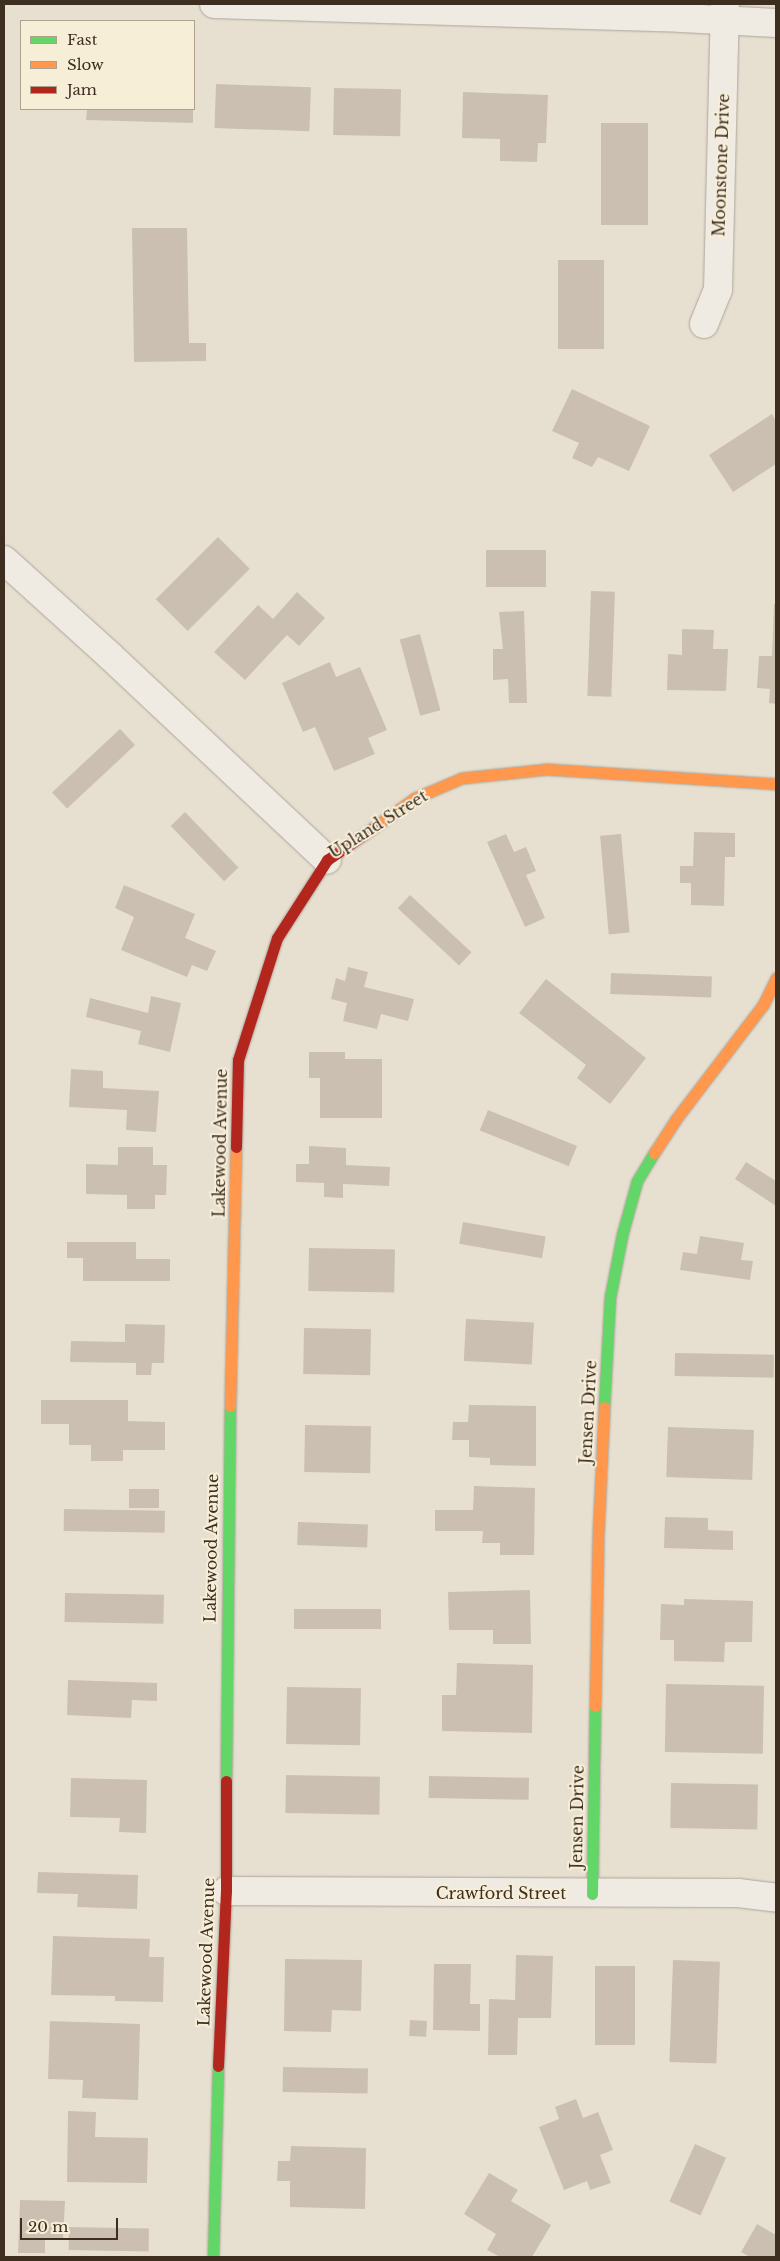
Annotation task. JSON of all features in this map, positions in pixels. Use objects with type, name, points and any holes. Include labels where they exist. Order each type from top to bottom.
[{"type":"street","points":[[214,4],[725,12],[776,23]]},
{"type":"street","name":"Moonstone Drive","points":[[704,324],[718,290],[725,12]]},
{"type":"street","name":"Upland Street","points":[[4,560],[109,655],[327,860],[415,798],[462,778],[547,769],[776,784]]},
{"type":"street","name":"Lakewood Avenue","points":[[214,2257],[220,2003],[226,1890],[227,1508],[238,1060],[277,938],[327,860]]},
{"type":"street","name":"Jensen Drive","points":[[592,1894],[598,1536],[610,1297],[622,1235],[637,1181],[676,1119],[762,1005],[776,978]]},
{"type":"street","name":"Crawford Street","points":[[226,1890],[592,1894],[738,1893],[776,1898]]},
{"type":"building","points":[[216,84],[311,87],[309,131],[214,128]]},
{"type":"building","points":[[334,88],[401,89],[400,136],[333,135]]},
{"type":"building","points":[[463,92],[548,95],[546,143],[538,143],[537,162],[500,161],[500,139],[462,138]]},
{"type":"building","points":[[87,110],[193,110],[193,123],[86,120]]},
{"type":"building","points":[[601,123],[648,123],[648,225],[601,225]]},
{"type":"building","points":[[132,228],[187,228],[189,343],[206,343],[206,361],[134,362]]},
{"type":"building","points":[[558,260],[604,260],[604,349],[558,349]]},
{"type":"building","points":[[572,389],[650,426],[629,471],[598,457],[592,467],[572,458],[579,443],[552,431]]},
{"type":"building","points":[[772,414],[776,421],[776,464],[733,492],[709,455]]},
{"type":"building","points":[[218,537],[250,569],[188,631],[156,599]]},
{"type":"building","points":[[486,550],[546,550],[546,587],[486,587]]},
{"type":"building","points":[[591,591],[615,592],[611,697],[587,696]]},
{"type":"building","points":[[297,592],[325,618],[299,646],[287,635],[245,680],[214,652],[258,605],[273,619]]},
{"type":"building","points":[[774,604],[776,604],[776,704],[769,703],[770,689],[757,688],[759,656],[772,656]]},
{"type":"building","points":[[524,611],[527,703],[509,703],[508,679],[493,680],[493,649],[503,649],[499,612]]},
{"type":"building","points":[[682,629],[714,630],[713,649],[728,649],[726,691],[667,690],[668,654],[682,655]]},
{"type":"building","points":[[420,634],[440,710],[420,716],[400,639]]},
{"type":"building","points":[[330,662],[336,677],[360,667],[387,730],[368,738],[375,754],[334,771],[315,727],[303,732],[282,683]]},
{"type":"building","points":[[120,729],[135,745],[67,809],[52,792]]},
{"type":"building","points":[[185,812],[238,867],[224,881],[171,826]]},
{"type":"building","points":[[694,832],[735,833],[735,857],[725,857],[724,906],[691,905],[691,883],[680,883],[680,866],[693,866]]},
{"type":"building","points":[[506,834],[514,852],[526,847],[536,871],[526,875],[545,918],[525,927],[487,842]]},
{"type":"building","points":[[621,834],[630,933],[609,934],[600,836]]},
{"type":"building","points":[[124,885],[195,914],[185,938],[216,951],[207,971],[192,965],[187,977],[121,950],[134,917],[115,908]]},
{"type":"building","points":[[410,895],[471,952],[459,965],[398,908]]},
{"type":"building","points":[[348,967],[368,972],[364,987],[414,999],[408,1021],[381,1014],[377,1029],[343,1021],[347,1003],[331,999],[336,978],[345,981]]},
{"type":"building","points":[[611,973],[712,977],[711,998],[610,994]]},
{"type":"building","points":[[546,979],[646,1058],[610,1104],[577,1078],[586,1065],[519,1013]]},
{"type":"building","points":[[151,996],[181,1003],[170,1052],[138,1044],[141,1031],[86,1017],[90,998],[148,1013]]},
{"type":"building","points":[[309,1052],[345,1052],[345,1059],[382,1059],[382,1118],[320,1118],[320,1078],[309,1078]]},
{"type":"building","points":[[71,1069],[103,1071],[103,1088],[159,1091],[156,1132],[126,1130],[127,1110],[69,1107]]},
{"type":"building","points":[[488,1110],[577,1146],[569,1166],[480,1130]]},
{"type":"building","points":[[309,1146],[346,1148],[346,1165],[390,1167],[389,1186],[343,1184],[343,1198],[324,1197],[324,1183],[296,1182],[296,1164],[309,1164]]},
{"type":"building","points":[[118,1147],[153,1147],[153,1165],[167,1165],[166,1195],[155,1195],[155,1209],[127,1209],[127,1195],[86,1194],[86,1164],[118,1165]]},
{"type":"building","points":[[746,1162],[776,1181],[776,1206],[735,1179]]},
{"type":"building","points":[[463,1222],[546,1237],[542,1258],[459,1244]]},
{"type":"building","points":[[700,1236],[744,1243],[741,1260],[753,1261],[750,1280],[680,1270],[683,1252],[697,1254]]},
{"type":"building","points":[[67,1242],[136,1242],[136,1259],[170,1259],[170,1281],[83,1281],[83,1258],[67,1258]]},
{"type":"building","points":[[309,1248],[395,1250],[394,1292],[308,1291]]},
{"type":"building","points":[[466,1319],[534,1323],[532,1365],[464,1361]]},
{"type":"building","points":[[125,1324],[165,1325],[164,1363],[152,1363],[151,1375],[136,1375],[136,1363],[70,1362],[71,1341],[125,1342]]},
{"type":"building","points":[[304,1328],[371,1329],[370,1375],[303,1374]]},
{"type":"building","points":[[675,1353],[774,1355],[774,1378],[675,1376]]},
{"type":"building","points":[[41,1400],[128,1400],[128,1421],[165,1422],[165,1450],[123,1450],[123,1461],[91,1461],[91,1445],[69,1445],[69,1424],[41,1424]]},
{"type":"building","points":[[469,1405],[536,1406],[536,1466],[490,1465],[490,1458],[469,1457],[469,1440],[452,1440],[453,1422],[468,1422]]},
{"type":"building","points":[[305,1425],[371,1426],[370,1473],[304,1472]]},
{"type":"building","points":[[668,1427],[754,1430],[752,1480],[666,1477]]},
{"type":"building","points":[[474,1486],[535,1488],[534,1555],[500,1555],[500,1543],[482,1543],[483,1531],[435,1531],[435,1510],[473,1510]]},
{"type":"building","points":[[129,1489],[159,1489],[159,1508],[129,1508]]},
{"type":"building","points":[[64,1509],[165,1511],[165,1533],[64,1531]]},
{"type":"building","points":[[665,1517],[708,1518],[708,1530],[733,1531],[733,1550],[664,1548]]},
{"type":"building","points":[[298,1522],[368,1524],[367,1547],[297,1545]]},
{"type":"building","points":[[530,1590],[531,1644],[493,1644],[493,1630],[449,1630],[448,1592]]},
{"type":"building","points":[[65,1593],[164,1595],[163,1624],[64,1622]]},
{"type":"building","points":[[684,1599],[753,1601],[752,1642],[725,1642],[724,1662],[674,1661],[674,1640],[660,1640],[661,1604],[684,1605]]},
{"type":"building","points":[[294,1609],[381,1609],[381,1629],[294,1629]]},
{"type":"building","points":[[457,1663],[533,1665],[532,1733],[442,1731],[442,1695],[456,1695]]},
{"type":"building","points":[[68,1680],[157,1683],[157,1701],[132,1700],[131,1718],[67,1715]]},
{"type":"building","points":[[666,1684],[764,1686],[763,1754],[665,1752]]},
{"type":"building","points":[[287,1687],[361,1688],[360,1745],[286,1744]]},
{"type":"building","points":[[286,1775],[380,1777],[379,1815],[285,1813]]},
{"type":"building","points":[[429,1776],[529,1778],[529,1800],[429,1798]]},
{"type":"building","points":[[71,1778],[147,1780],[146,1833],[119,1832],[120,1818],[70,1817]]},
{"type":"building","points":[[671,1783],[758,1785],[757,1830],[670,1828]]},
{"type":"building","points":[[38,1872],[138,1875],[137,1909],[77,1907],[78,1894],[37,1893]]},
{"type":"building","points":[[53,1936],[150,1939],[149,1957],[164,1957],[163,2002],[115,2001],[115,1996],[51,1995]]},
{"type":"building","points":[[516,1955],[553,1956],[551,2018],[518,2018],[517,2055],[488,2055],[489,1999],[515,2000]]},
{"type":"building","points":[[285,1959],[362,1960],[361,2011],[332,2010],[331,2032],[284,2031]]},
{"type":"building","points":[[673,1960],[720,1962],[716,2064],[669,2062]]},
{"type":"building","points":[[434,1964],[471,1964],[470,2004],[480,2004],[480,2031],[433,2030]]},
{"type":"building","points":[[595,1966],[635,1966],[635,2045],[595,2045]]},
{"type":"building","points":[[410,2020],[427,2021],[426,2037],[409,2036]]},
{"type":"building","points":[[50,2021],[140,2024],[138,2100],[82,2098],[83,2080],[48,2079]]},
{"type":"building","points":[[283,2067],[368,2068],[368,2093],[283,2092]]},
{"type":"building","points":[[576,2099],[583,2118],[598,2112],[613,2150],[600,2155],[611,2183],[590,2190],[587,2181],[564,2190],[539,2127],[559,2119],[555,2107]]},
{"type":"building","points":[[68,2111],[96,2112],[95,2137],[148,2138],[147,2183],[67,2182]]},
{"type":"building","points":[[695,2144],[726,2158],[700,2215],[669,2202]]},
{"type":"building","points":[[291,2146],[366,2148],[365,2209],[290,2207],[290,2181],[277,2181],[278,2161],[290,2161]]},
{"type":"building","points":[[489,2173],[518,2190],[511,2201],[551,2225],[532,2257],[500,2257],[487,2250],[496,2234],[464,2214]]},
{"type":"building","points":[[20,2200],[65,2201],[63,2239],[45,2239],[45,2253],[18,2253]]},
{"type":"building","points":[[757,2224],[776,2235],[776,2257],[750,2257],[741,2252]]},
{"type":"building","points":[[69,2227],[149,2228],[149,2251],[69,2250]]},
{"type":"traffic: fast","points":[[604,1407],[610,1297],[622,1235],[637,1181],[654,1153]]},
{"type":"traffic: fast","points":[[226,1781],[230,1406]]},
{"type":"traffic: fast","points":[[592,1894],[595,1706]]},
{"type":"traffic: fast","points":[[213,2257],[218,2066]]},
{"type":"traffic: slow","points":[[373,828],[415,798],[462,778],[547,769],[776,784]]},
{"type":"traffic: slow","points":[[654,1153],[676,1119],[763,1005],[776,978]]},
{"type":"traffic: slow","points":[[230,1406],[236,1147]]},
{"type":"traffic: slow","points":[[595,1706],[598,1536],[604,1407]]},
{"type":"traffic: jam","points":[[236,1147],[238,1060],[277,938],[327,860],[373,828]]},
{"type":"traffic: jam","points":[[218,2066],[226,1891],[226,1781]]}]
